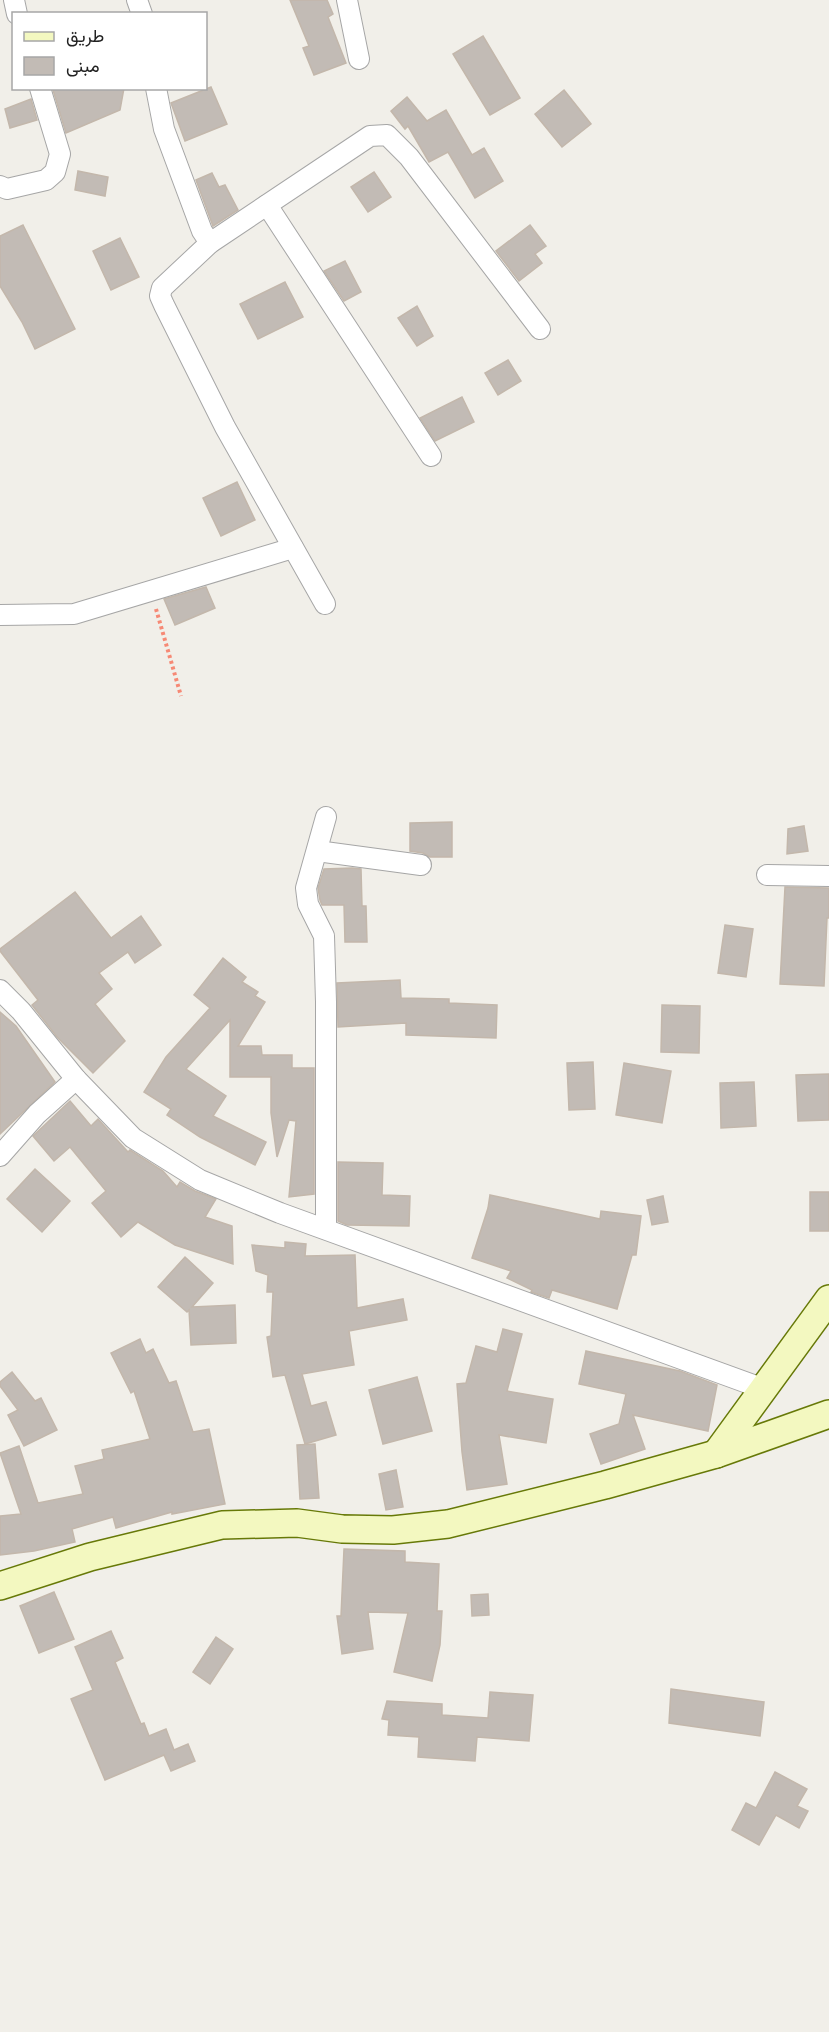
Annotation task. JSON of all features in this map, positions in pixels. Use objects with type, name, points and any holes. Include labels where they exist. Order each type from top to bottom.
[{"type":"main road","points":[[716,1454],[829,1299]]},
{"type":"main road","points":[[0,1586],[101,1554],[222,1525],[297,1523],[342,1529],[393,1530],[448,1524],[594,1488],[716,1454],[829,1414]]},
{"type":"street","points":[[347,0],[359,59]]},
{"type":"street","points":[[0,186],[7,189],[45,180],[55,172],[60,154],[41,90]]},
{"type":"street","points":[[156,90],[167,139],[202,231],[210,243]]},
{"type":"street","points":[[325,604],[225,427],[160,296],[166,283],[210,243],[370,136],[387,135],[409,157],[540,329]]},
{"type":"street","points":[[267,205],[431,456]]},
{"type":"street","points":[[0,615],[74,614],[293,548]]},
{"type":"street","points":[[326,817],[306,888],[308,904],[324,936],[326,1229]]},
{"type":"street","points":[[317,851],[421,865]]},
{"type":"street","points":[[767,875],[829,876]]},
{"type":"street","points":[[0,990],[21,1011],[76,1079],[133,1138],[190,1174],[270,1209],[764,1389]]},
{"type":"street","points":[[0,1156],[38,1114],[76,1079]]},
{"type":"path","points":[[151,591],[181,696]]},
{"type":"building","points":[[290,0],[327,0],[333,14],[328,17],[346,63],[314,75],[303,48],[309,46]]},
{"type":"building","points":[[483,36],[520,98],[490,115],[453,54]]},
{"type":"building","points":[[211,87],[227,124],[185,141],[171,103]]},
{"type":"building","points":[[53,90],[124,90],[120,110],[66,133]]},
{"type":"building","points":[[564,90],[591,124],[562,147],[535,114]]},
{"type":"building","points":[[407,97],[427,121],[446,110],[472,155],[484,148],[503,181],[475,198],[448,152],[429,162],[408,126],[405,129],[391,111]]},
{"type":"building","points":[[31,99],[37,120],[10,128],[5,109]]},
{"type":"building","points":[[78,171],[108,177],[105,196],[75,190]]},
{"type":"building","points":[[374,172],[391,197],[368,212],[351,187]]},
{"type":"building","points":[[212,173],[219,187],[225,185],[238,210],[213,226],[196,180]]},
{"type":"building","points":[[23,225],[75,329],[35,349],[0,286],[0,236]]},
{"type":"building","points":[[530,225],[546,246],[535,254],[542,263],[519,281],[496,251]]},
{"type":"building","points":[[120,238],[139,277],[111,290],[93,251]]},
{"type":"building","points":[[345,261],[361,292],[344,301],[324,271]]},
{"type":"building","points":[[285,282],[303,317],[258,339],[240,304]]},
{"type":"building","points":[[417,306],[433,336],[417,346],[398,318]]},
{"type":"building","points":[[508,360],[521,381],[498,395],[485,373]]},
{"type":"building","points":[[462,397],[474,422],[435,441],[420,418]]},
{"type":"building","points":[[237,482],[255,520],[221,536],[203,498]]},
{"type":"building","points":[[206,587],[215,608],[175,625],[164,599]]},
{"type":"building","points":[[452,822],[452,857],[430,857],[423,853],[410,851],[410,823]]},
{"type":"building","points":[[804,826],[808,851],[787,854],[788,829]]},
{"type":"building","points":[[324,869],[361,869],[362,906],[366,906],[367,942],[345,942],[344,905],[322,905],[320,900],[318,888]]},
{"type":"building","points":[[785,887],[829,888],[824,986],[780,984]]},
{"type":"building","points":[[75,892],[111,938],[141,916],[161,945],[135,963],[128,952],[99,973],[112,989],[95,1004],[125,1041],[93,1073],[57,1037],[32,1005],[38,1000],[0,951]]},
{"type":"building","points":[[725,925],[753,929],[746,977],[718,973]]},
{"type":"building","points":[[223,958],[246,977],[242,982],[258,992],[255,996],[265,1002],[238,1046],[261,1046],[262,1055],[292,1055],[292,1068],[314,1068],[314,1194],[289,1197],[296,1121],[289,1120],[277,1157],[271,1113],[271,1077],[230,1077],[230,1020],[186,1069],[226,1096],[213,1116],[266,1142],[255,1165],[200,1137],[167,1115],[171,1109],[144,1092],[166,1057],[210,1008],[194,995]]},
{"type":"building","points":[[400,980],[401,998],[449,999],[449,1003],[497,1005],[496,1038],[406,1035],[406,1023],[338,1027],[337,983]]},
{"type":"building","points":[[662,1005],[700,1006],[699,1053],[661,1052]]},
{"type":"building","points":[[0,1012],[16,1026],[55,1082],[0,1134]]},
{"type":"building","points":[[593,1062],[595,1109],[569,1110],[567,1063]]},
{"type":"building","points":[[624,1063],[671,1071],[662,1123],[616,1115]]},
{"type":"building","points":[[829,1074],[829,1120],[798,1121],[796,1075]]},
{"type":"building","points":[[754,1082],[756,1126],[721,1128],[720,1083]]},
{"type":"building","points":[[70,1101],[91,1126],[98,1119],[128,1152],[130,1150],[163,1171],[177,1187],[180,1182],[216,1199],[205,1217],[232,1226],[233,1264],[175,1245],[138,1222],[121,1237],[92,1203],[106,1191],[70,1147],[54,1161],[33,1136]]},
{"type":"building","points":[[338,1162],[383,1163],[382,1195],[410,1196],[409,1226],[347,1225],[338,1221]]},
{"type":"building","points":[[35,1169],[70,1201],[42,1232],[7,1199]]},
{"type":"building","points":[[810,1192],[829,1192],[829,1231],[810,1231]]},
{"type":"building","points":[[490,1195],[600,1219],[601,1211],[641,1216],[636,1255],[632,1255],[617,1309],[552,1290],[549,1298],[531,1292],[532,1290],[507,1278],[511,1271],[472,1258]]},
{"type":"building","points":[[663,1196],[668,1222],[652,1225],[647,1200]]},
{"type":"building","points":[[285,1242],[306,1244],[305,1256],[355,1255],[357,1308],[403,1299],[407,1320],[349,1331],[354,1365],[302,1374],[311,1406],[326,1402],[336,1435],[305,1444],[285,1375],[273,1377],[267,1337],[271,1336],[273,1292],[267,1292],[268,1275],[256,1271],[252,1245],[285,1248]]},
{"type":"building","points":[[185,1257],[213,1283],[192,1307],[235,1305],[236,1343],[191,1345],[189,1310],[187,1312],[158,1287]]},
{"type":"building","points":[[503,1329],[522,1334],[507,1391],[553,1399],[546,1443],[499,1435],[507,1484],[467,1490],[457,1384],[466,1383],[476,1346],[497,1352]]},
{"type":"building","points":[[140,1339],[146,1353],[153,1349],[169,1383],[176,1381],[193,1432],[209,1429],[225,1504],[172,1514],[172,1512],[116,1528],[113,1517],[72,1529],[75,1542],[34,1551],[0,1555],[0,1516],[21,1514],[0,1453],[19,1446],[38,1503],[83,1494],[75,1466],[104,1459],[102,1450],[150,1439],[134,1391],[131,1393],[111,1353]]},
{"type":"building","points":[[586,1351],[680,1371],[717,1385],[708,1431],[633,1415],[645,1449],[601,1464],[590,1434],[619,1424],[626,1394],[579,1384]]},
{"type":"building","points":[[12,1372],[35,1401],[41,1398],[57,1430],[24,1446],[8,1415],[18,1410],[0,1386],[0,1382]]},
{"type":"building","points":[[417,1377],[432,1431],[383,1444],[369,1390]]},
{"type":"building","points":[[315,1444],[319,1498],[300,1499],[297,1445]]},
{"type":"building","points":[[396,1470],[403,1507],[386,1510],[379,1474]]},
{"type":"building","points":[[344,1549],[405,1551],[405,1562],[439,1564],[437,1611],[442,1611],[440,1645],[432,1681],[394,1672],[408,1613],[368,1612],[373,1649],[342,1654],[337,1616],[341,1616]]},
{"type":"building","points":[[54,1592],[74,1639],[39,1653],[20,1606]]},
{"type":"building","points":[[488,1594],[489,1615],[472,1616],[471,1595]]},
{"type":"building","points":[[111,1631],[123,1658],[115,1662],[141,1724],[144,1723],[149,1736],[166,1729],[174,1750],[188,1744],[195,1761],[171,1771],[164,1755],[105,1780],[71,1699],[93,1690],[75,1647]]},
{"type":"building","points":[[216,1637],[233,1649],[210,1684],[193,1672]]},
{"type":"building","points":[[671,1689],[764,1702],[760,1736],[669,1723]]},
{"type":"building","points":[[490,1692],[533,1695],[529,1741],[477,1737],[475,1761],[418,1757],[419,1737],[388,1735],[389,1720],[382,1719],[387,1701],[442,1704],[442,1715],[488,1718]]},
{"type":"building","points":[[775,1772],[807,1789],[797,1806],[808,1811],[799,1828],[776,1815],[759,1845],[732,1830],[746,1803],[756,1808]]}]
